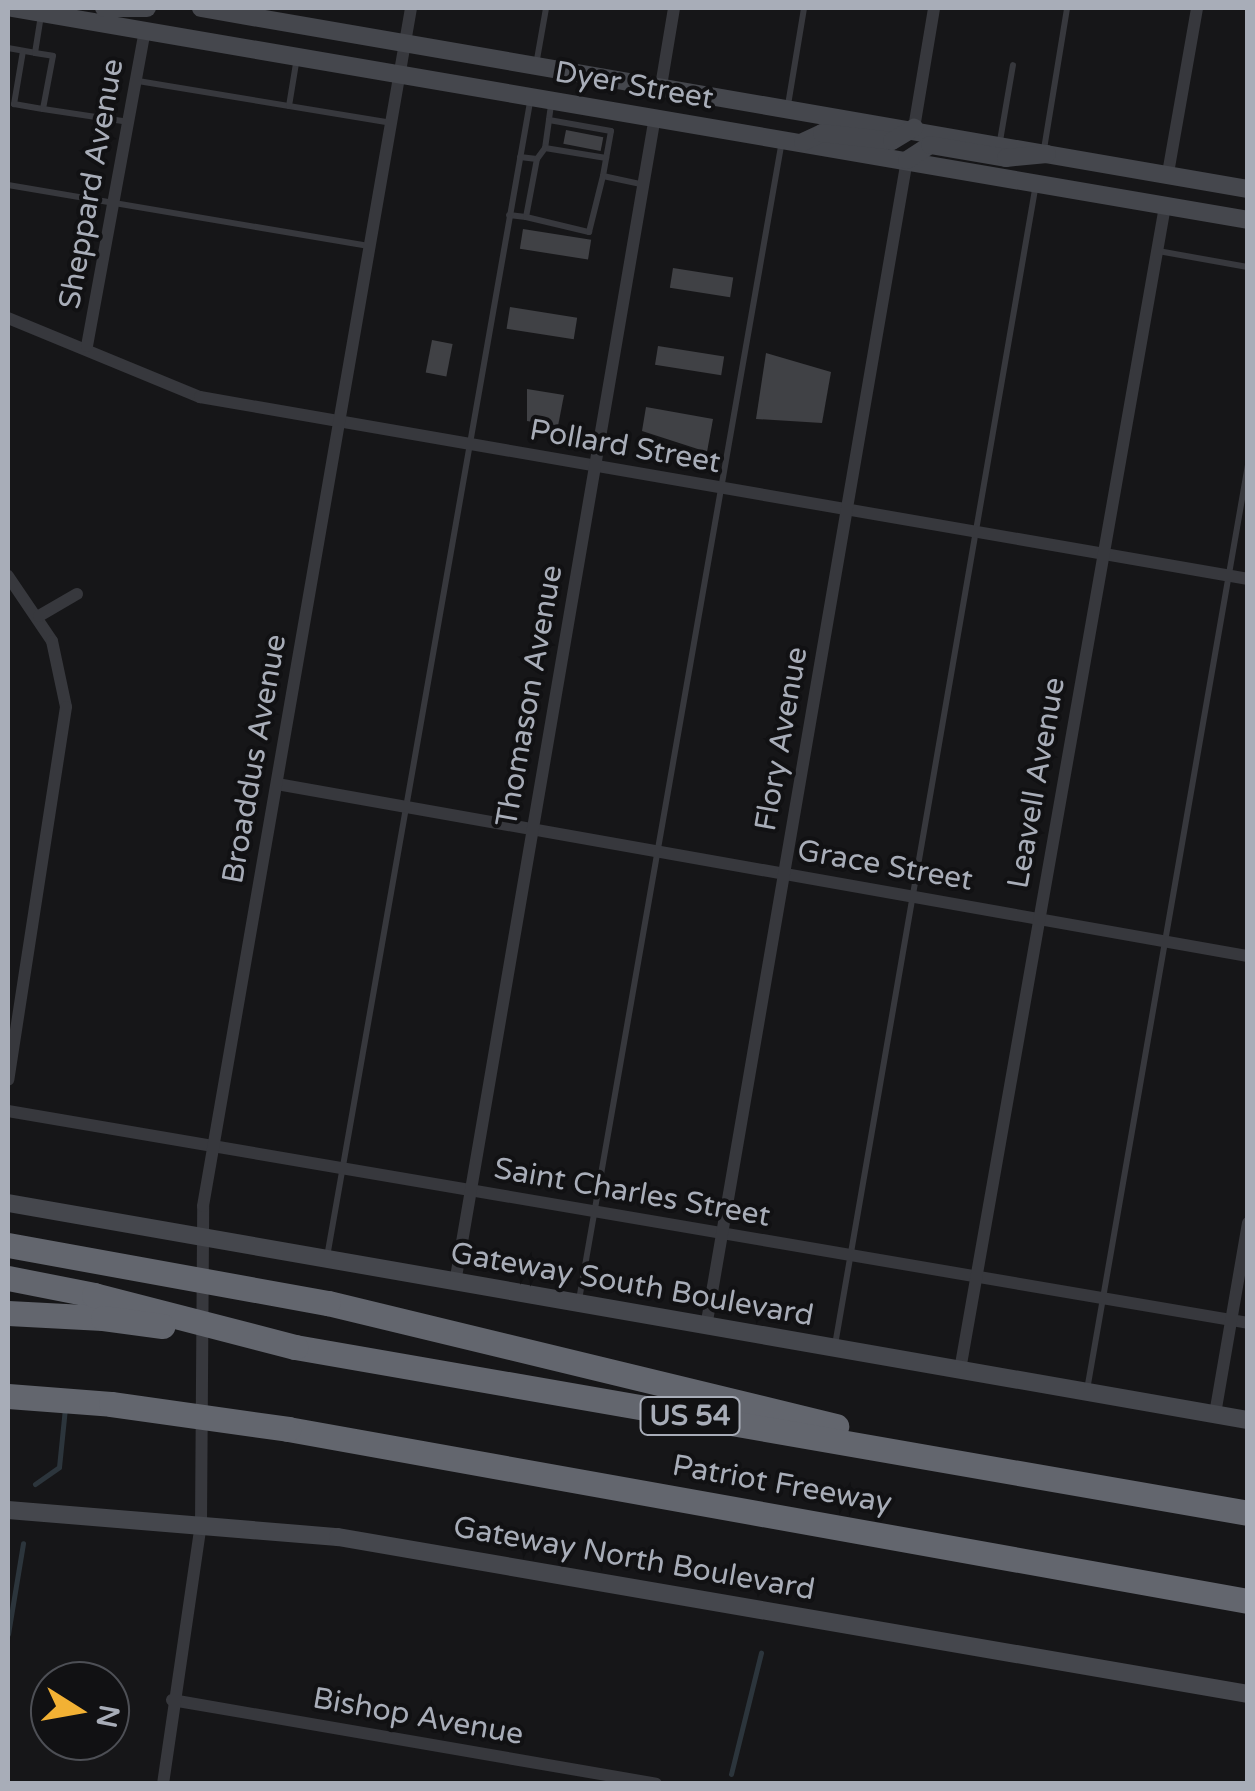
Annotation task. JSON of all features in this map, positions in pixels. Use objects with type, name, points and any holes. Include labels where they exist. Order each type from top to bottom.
[{"type":"highway","points":[[8,1245],[328,1303],[1084,1485]]},
{"type":"highway","points":[[8,1278],[98,1306]]},
{"type":"highway","points":[[8,1313],[98,1306]]},
{"type":"highway","name":"Patriot Freeway","points":[[98,1306],[295,1347],[1248,1513]]},
{"type":"highway","name":"Patriot Freeway","points":[[8,1396],[111,1404],[288,1430],[1248,1602]]},
{"type":"main road","name":"Dyer Street","points":[[12,8],[49,10],[145,30],[1248,220]]},
{"type":"main road","points":[[104,8],[147,8]]},
{"type":"main road","name":"Dyer Street","points":[[201,8],[1000,142],[1248,189]]},
{"type":"main road","points":[[803,143],[822,133],[892,141],[914,128]]},
{"type":"main road","points":[[907,160],[930,145],[1006,158],[1048,151]]},
{"type":"main road","name":"Gateway South Boulevard","points":[[8,1203],[1248,1420]]},
{"type":"main road","name":"Gateway North Boulevard","points":[[8,1510],[201,1523],[392,1545],[1248,1694]]},
{"type":"street","name":"Broaddus Avenue","points":[[163,1784],[172,1700],[201,1523],[199,1236],[411,8]]},
{"type":"street","points":[[660,86],[674,8]]},
{"type":"street","points":[[914,128],[934,8]]},
{"type":"street","points":[[1168,174],[1197,8]]},
{"type":"street","name":"Sheppard Avenue","points":[[86,346],[145,30]]},
{"type":"street","name":"Thomason Avenue","points":[[455,1283],[655,117]]},
{"type":"street","name":"Flory Avenue","points":[[706,1327],[907,160]]},
{"type":"street","name":"Leavell Avenue","points":[[960,1370],[1165,206]]},
{"type":"street","name":"Pollard Street","points":[[8,318],[86,346],[157,384],[338,424],[1248,579]]},
{"type":"street","points":[[8,576],[39,616],[61,669],[64,746],[8,1080]]},
{"type":"street","points":[[39,616],[77,594]]},
{"type":"street","name":"Grace Street","points":[[277,784],[1248,956]]},
{"type":"street","name":"Saint Charles Street","points":[[8,1112],[1248,1323]]},
{"type":"street","points":[[1214,1414],[1248,1222]]},
{"type":"street","name":"Bishop Avenue","points":[[172,1700],[656,1784]]},
{"type":"lane","points":[[536,66],[546,8]]},
{"type":"lane","points":[[787,108],[804,8]]},
{"type":"lane","points":[[1048,151],[1067,8]]},
{"type":"lane","points":[[35,53],[49,10]]},
{"type":"lane","points":[[8,48],[53,56],[44,109]]},
{"type":"lane","points":[[23,51],[14,104],[129,122]]},
{"type":"lane","points":[[288,106],[297,56]]},
{"type":"lane","points":[[1000,142],[1013,65]]},
{"type":"lane","points":[[136,80],[390,122]]},
{"type":"lane","points":[[327,1259],[464,445],[531,96]]},
{"type":"lane","points":[[526,218],[537,159],[545,148],[552,100]]},
{"type":"lane","points":[[593,128],[597,107]]},
{"type":"lane","points":[[508,216],[589,232],[611,131],[549,120]]},
{"type":"lane","points":[[578,1304],[782,139]]},
{"type":"lane","points":[[545,148],[606,158]]},
{"type":"lane","points":[[520,157],[537,159]]},
{"type":"lane","points":[[603,176],[644,184]]},
{"type":"lane","points":[[834,1349],[1036,183]]},
{"type":"lane","points":[[8,185],[369,246]]},
{"type":"lane","points":[[1157,251],[1248,267]]},
{"type":"lane","points":[[1087,1392],[1248,465]]},
{"type":"building","points":[[566,130],[603,137],[601,151],[563,144]]},
{"type":"building","points":[[523,229],[591,240],[588,260],[520,249]]},
{"type":"building","points":[[673,268],[733,278],[730,297],[670,288]]},
{"type":"building","points":[[510,307],[577,318],[574,339],[507,329]]},
{"type":"building","points":[[432,340],[453,344],[446,376],[426,372]]},
{"type":"building","points":[[658,346],[724,356],[721,375],[655,365]]},
{"type":"building","points":[[766,353],[831,372],[822,423],[756,419]]},
{"type":"building","points":[[527,389],[564,395],[558,426],[527,421]]},
{"type":"building","points":[[646,407],[713,419],[707,452],[642,431]]},
{"type":"waterway","points":[[35,1484],[59,1467],[65,1408]]},
{"type":"waterway","points":[[8,1634],[23,1543]]},
{"type":"waterway","points":[[731,1774],[761,1653]]}]
